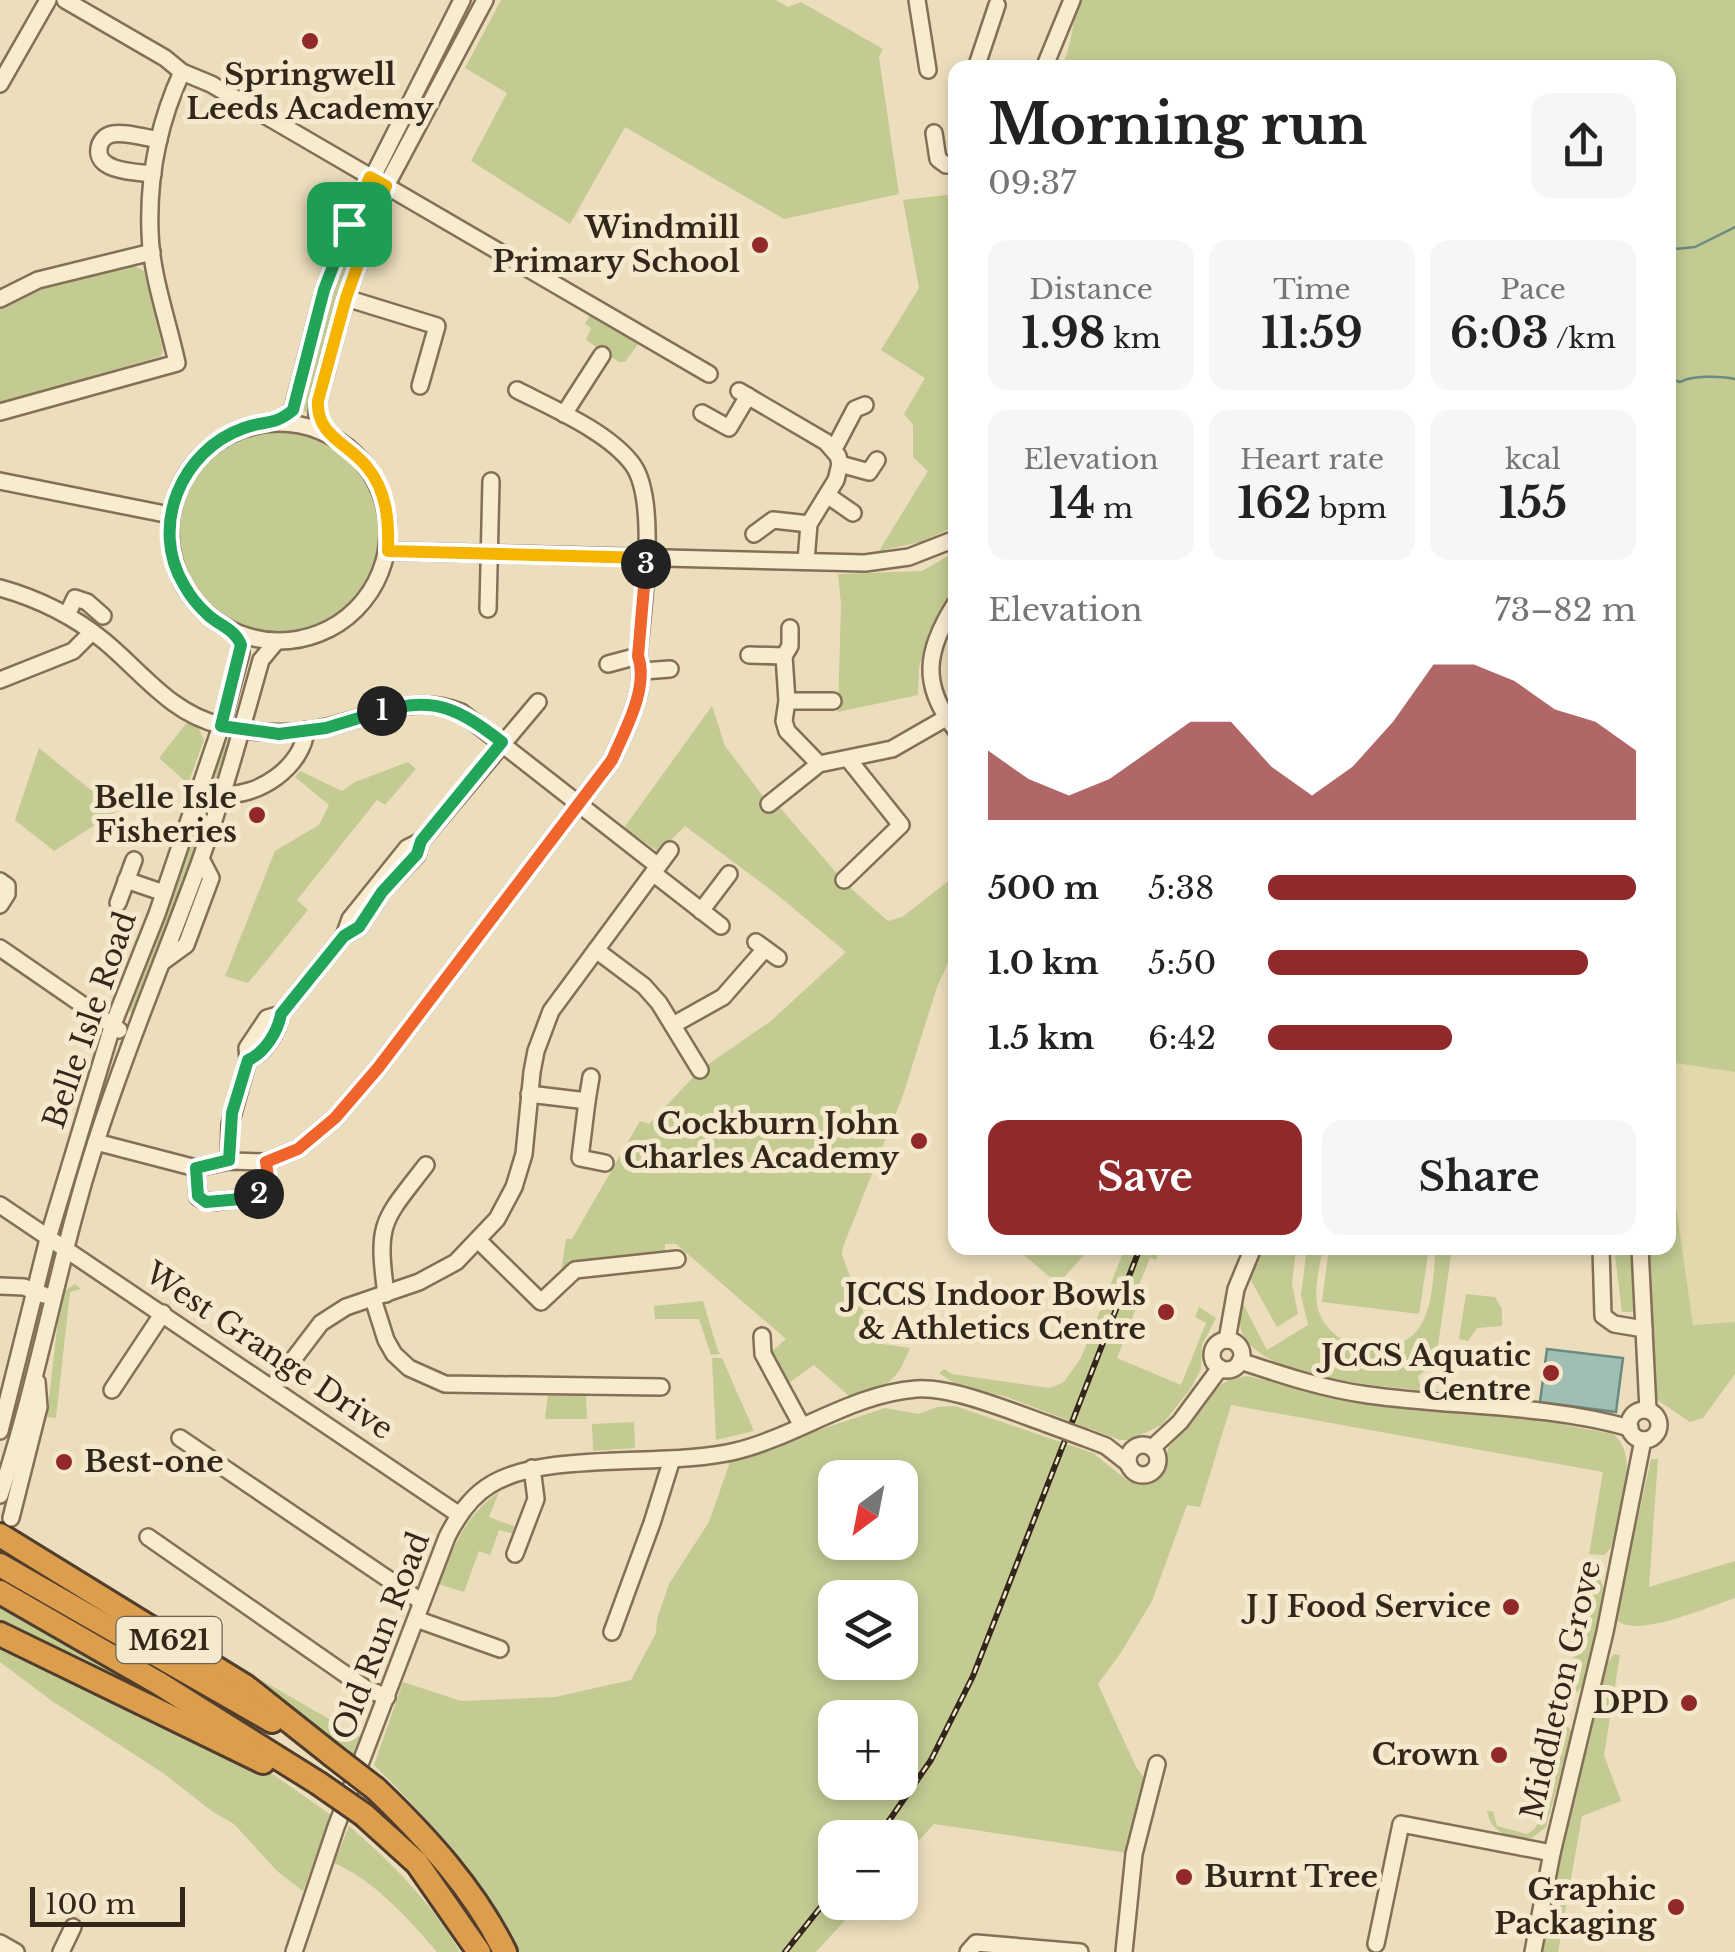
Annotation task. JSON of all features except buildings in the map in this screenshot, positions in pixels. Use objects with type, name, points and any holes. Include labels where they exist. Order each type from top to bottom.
[{"type":"highway","name":"M621","points":[[6,1526],[245,1686],[376,1788],[450,1866],[505,1952]]},
{"type":"highway","name":"M621","points":[[6,1582],[332,1755]]},
{"type":"highway","name":"M621","points":[[6,1582],[364,1815],[417,1863],[479,1952]]},
{"type":"highway","name":"M621","points":[[0,1634],[272,1766],[318,1783]]},
{"type":"street","points":[[0,84],[48,0]]},
{"type":"street","points":[[64,0],[165,58],[182,72],[200,78],[709,374]]},
{"type":"street","points":[[279,422],[293,410],[324,290],[370,177],[462,0]]},
{"type":"street","points":[[326,432],[318,416],[318,401],[346,298],[386,186],[485,0]]},
{"type":"street","points":[[916,0],[922,63]]},
{"type":"street","points":[[1047,60],[1072,0]]},
{"type":"street","points":[[979,60],[997,5]]},
{"type":"street","points":[[0,412],[177,363],[152,252],[153,174],[167,108],[182,72]]},
{"type":"street","points":[[934,132],[938,158],[947,170]]},
{"type":"street","points":[[153,174],[112,167],[102,160],[99,150],[104,139],[114,134],[159,140]]},
{"type":"street","points":[[0,299],[38,280],[152,252]]},
{"type":"street","points":[[346,298],[437,326],[420,386]]},
{"type":"street","points":[[564,414],[602,355]]},
{"type":"street","points":[[96,1142],[196,1168],[229,1160],[266,1162],[298,1149],[335,1118],[378,1068],[612,760],[630,720],[641,663],[646,558],[642,485],[633,465],[602,438],[517,390]]},
{"type":"street","points":[[702,413],[736,433],[744,393],[837,457],[869,472],[877,460]]},
{"type":"street","points":[[806,560],[809,524],[828,495],[855,409],[865,405]]},
{"type":"street","points":[[279,422],[326,432],[350,448],[380,486],[389,528],[388,551],[371,592],[354,612],[333,628],[306,639],[276,642],[234,632],[210,618],[180,579],[169,537],[170,515],[184,478],[198,458],[215,443],[245,428],[279,422]]},
{"type":"street","points":[[0,481],[170,515]]},
{"type":"street","points":[[488,609],[492,481]]},
{"type":"street","points":[[828,495],[854,513]]},
{"type":"street","points":[[754,534],[773,520],[809,524]]},
{"type":"street","points":[[388,551],[890,561],[926,552],[948,541]]},
{"type":"street","points":[[0,588],[67,616],[92,632],[166,698],[186,712],[221,726],[279,734],[399,706],[430,704],[461,712],[580,805],[721,926]]},
{"type":"street","points":[[67,616],[76,598],[102,616]]},
{"type":"street","points":[[948,618],[934,645],[930,683],[948,717]]},
{"type":"street","points":[[790,628],[790,646],[784,656],[784,720],[787,731],[819,764]]},
{"type":"street","points":[[0,680],[73,651],[92,632]]},
{"type":"street","name":"Belle Isle Road","points":[[0,1431],[49,1235],[112,1027],[164,893],[221,726],[241,653],[234,632]]},
{"type":"street","name":"Belle Isle Road","points":[[0,1495],[40,1408],[36,1368],[96,1142],[132,1036],[201,859],[261,660],[276,642]]},
{"type":"street","points":[[749,654],[784,656]]},
{"type":"street","points":[[608,664],[641,663],[670,669]]},
{"type":"street","points":[[787,700],[833,700]]},
{"type":"street","points":[[229,1160],[232,1113],[248,1060],[259,1056],[279,1025],[281,1014],[344,936],[359,927],[380,890],[417,854],[421,841],[538,702]]},
{"type":"street","points":[[769,804],[819,764],[892,748],[948,724]]},
{"type":"street","points":[[222,794],[246,791],[280,775],[304,742],[306,730]]},
{"type":"street","points":[[844,880],[906,820],[850,760]]},
{"type":"street","points":[[273,1386],[321,1324],[346,1307],[419,1282],[456,1262],[497,1219],[514,1188],[524,1154],[536,1051],[552,1012],[670,850]]},
{"type":"street","points":[[118,903],[134,860]]},
{"type":"street","points":[[701,911],[729,874]]},
{"type":"street","points":[[126,880],[164,893]]},
{"type":"street","points":[[0,881],[7,886],[8,894],[0,905]]},
{"type":"street","points":[[0,948],[112,1027],[132,1036]]},
{"type":"street","points":[[596,950],[644,986],[700,1070]]},
{"type":"street","points":[[673,1025],[723,997],[767,950]]},
{"type":"street","points":[[592,1077],[580,1158],[605,1162]]},
{"type":"street","points":[[530,1094],[587,1101]]},
{"type":"street","points":[[196,1168],[198,1196],[206,1202],[253,1198],[261,1193],[268,1177],[266,1162]]},
{"type":"street","points":[[426,1165],[384,1219],[379,1324],[394,1354],[409,1368],[446,1384],[661,1387]]},
{"type":"street","name":"West Grange Drive","points":[[0,1204],[458,1514]]},
{"type":"street","points":[[479,1241],[541,1302],[575,1270],[677,1259]]},
{"type":"street","points":[[1227,1340],[1236,1289],[1250,1255]]},
{"type":"street","points":[[1601,1255],[1603,1316],[1614,1324],[1644,1330]]},
{"type":"street","name":"Middleton Grove","points":[[1533,1952],[1552,1853],[1588,1712],[1643,1440],[1654,1436],[1660,1426],[1648,1410],[1640,1255]]},
{"type":"street","points":[[0,1286],[9,1284],[52,1299]]},
{"type":"street","points":[[115,1380],[163,1313]]},
{"type":"street","points":[[762,1336],[763,1354],[802,1426]]},
{"type":"street","points":[[1227,1340],[1239,1347],[1240,1361],[1233,1368],[1220,1368],[1212,1358],[1213,1349],[1218,1342],[1227,1340]]},
{"type":"street","points":[[1240,1361],[1288,1377],[1366,1394],[1580,1418],[1630,1428]]},
{"type":"street","name":"Old Run Road","points":[[294,1952],[336,1826],[458,1514],[490,1485],[532,1468],[672,1459],[739,1450],[866,1401],[917,1389],[979,1401],[1106,1446],[1138,1453],[1180,1422],[1220,1368]]},
{"type":"street","points":[[1643,1440],[1630,1428],[1633,1415],[1648,1410]]},
{"type":"street","points":[[180,1438],[422,1602]]},
{"type":"street","points":[[612,1632],[672,1459]]},
{"type":"street","name":"Belle Isle Road","points":[[6,1526],[12,1465]]},
{"type":"street","points":[[515,1554],[536,1499],[532,1468]]},
{"type":"street","points":[[148,1537],[365,1688],[387,1697]]},
{"type":"street","points":[[416,1620],[500,1649]]},
{"type":"street","points":[[1124,1952],[1134,1854],[1157,1764]]},
{"type":"street","points":[[1376,1944],[1401,1824],[1552,1853]]},
{"type":"street","points":[[60,1952],[73,1928]]},
{"type":"street","points":[[0,1943],[16,1952]]},
{"type":"street","points":[[968,1952],[976,1943],[1080,1952]]},
{"type":"shaded area","points":[[1676,1063],[1735,1072],[1735,1322],[1693,1326],[1676,1206]]},
{"type":"green space","points":[[501,0],[776,0],[788,7],[801,2],[883,49],[879,57],[899,194],[784,219],[625,127],[570,224],[471,161],[507,93],[465,68]]},
{"type":"green space","points":[[1079,0],[1735,0],[1735,1072],[1676,1063],[1676,60],[1064,60]]},
{"type":"green space","points":[[948,195],[948,529],[921,542],[879,551],[928,471],[913,457],[913,425],[904,414],[925,378],[881,350],[919,288],[903,200]]},
{"type":"green space","points":[[368,197],[372,210],[312,410],[306,413],[302,409],[322,328]]},
{"type":"green space","points":[[133,265],[144,271],[163,350],[161,356],[0,404],[0,309],[30,291]]},
{"type":"green space","points":[[590,315],[638,344],[625,362],[586,340],[591,328],[585,324]]},
{"type":"green space","points":[[281,432],[320,440],[352,462],[374,494],[382,533],[374,572],[352,604],[320,626],[281,634],[242,626],[210,604],[188,572],[180,533],[188,494],[210,462],[242,440]]},
{"type":"green space","points":[[948,556],[948,601],[928,634],[919,668],[918,695],[838,712],[838,574],[922,571]]},
{"type":"green space","points":[[712,706],[725,746],[769,804],[776,803],[846,884],[888,921],[902,917],[948,881],[948,963],[903,1095],[843,1247],[842,1255],[875,1343],[910,1348],[894,1377],[872,1390],[849,1396],[814,1365],[786,1385],[771,1352],[786,1339],[676,1244],[665,1244],[665,1254],[572,1264],[561,1272],[566,1239],[572,1239],[640,1121],[649,1124],[700,1070],[771,1021],[846,952],[685,826],[659,852],[624,828]]},
{"type":"green space","points":[[188,721],[198,727],[204,740],[188,784],[159,758]]},
{"type":"green space","points":[[222,744],[231,748],[211,812],[134,1015],[128,1009]]},
{"type":"green space","points":[[39,748],[117,811],[54,851],[15,820]]},
{"type":"green space","points":[[408,762],[416,769],[385,805],[377,800],[297,900],[308,910],[248,983],[225,976],[275,851],[319,825],[329,805],[295,777],[300,771],[342,791],[355,782]]},
{"type":"green space","points":[[1676,1206],[1693,1325],[1735,1322],[1735,1374],[1703,1418],[1690,1422],[1647,1393],[1643,1312],[1622,1312],[1615,1255],[1676,1255]]},
{"type":"green space","points":[[1024,1255],[1084,1255],[1058,1284]]},
{"type":"green space","points":[[1122,1255],[1158,1255],[1156,1260],[1150,1258],[1135,1295],[1140,1297],[1117,1358],[1181,1385],[1206,1323],[1195,1317],[1199,1307],[1216,1318],[1202,1345],[1201,1369],[1191,1388],[1162,1425],[1129,1440],[1007,1397],[957,1385],[939,1373],[944,1369],[952,1374],[1050,1388],[1064,1382],[1081,1358]]},
{"type":"green space","points":[[1257,1255],[1295,1255],[1292,1284],[1298,1314],[1277,1327],[1249,1277]]},
{"type":"green space","points":[[1306,1255],[1322,1255],[1316,1294],[1325,1324],[1336,1335],[1366,1348],[1398,1345],[1411,1336],[1426,1315],[1435,1255],[1451,1255],[1438,1346],[1447,1355],[1418,1376],[1419,1383],[1434,1386],[1427,1391],[1341,1381],[1277,1362],[1253,1348],[1241,1328],[1242,1302],[1267,1350],[1308,1325],[1301,1295]]},
{"type":"green space","points":[[1328,1255],[1428,1255],[1419,1314],[1322,1302]]},
{"type":"green space","points":[[75,1284],[81,1289],[70,1292],[56,1418],[47,1417],[60,1302],[66,1290]]},
{"type":"green space","points":[[1466,1294],[1495,1297],[1502,1309],[1502,1326],[1477,1328],[1468,1341],[1459,1339]]},
{"type":"green space","points":[[703,1301],[720,1354],[711,1355],[699,1319],[655,1319],[654,1306]]},
{"type":"green space","points":[[712,1358],[722,1358],[754,1431],[716,1440]]},
{"type":"green space","points":[[1247,1376],[1305,1389],[1507,1414],[1613,1434],[1622,1444],[1627,1472],[1611,1548],[1604,1555],[1589,1554],[1603,1472],[1231,1405],[1200,1507],[1187,1505],[1152,1601],[1098,1684],[1145,1779],[1144,1814],[1134,1854],[934,1824],[918,1841],[918,1820],[818,1820],[818,1920],[845,1920],[816,1952],[519,1952],[454,1853],[374,1765],[403,1682],[461,1701],[555,1697],[631,1680],[656,1633],[669,1584],[709,1522],[731,1459],[885,1408],[918,1414],[955,1406],[1093,1453],[1128,1481],[1144,1485],[1164,1472],[1168,1448],[1216,1388],[1230,1379]]},
{"type":"green space","points":[[548,1393],[586,1393],[587,1419],[545,1419]]},
{"type":"green space","points":[[634,1422],[635,1448],[593,1451],[592,1424]]},
{"type":"green space","points":[[1651,1459],[1658,1459],[1649,1587],[1735,1561],[1735,1598],[1675,1619],[1627,1625],[1618,1621],[1620,1599]]},
{"type":"green space","points":[[499,1492],[489,1517],[518,1528],[515,1534],[499,1530],[490,1555],[479,1551],[464,1592],[438,1584],[469,1521]]},
{"type":"green space","points":[[71,1564],[118,1597],[360,1737],[353,1756],[270,1696],[67,1570]]},
{"type":"green space","points":[[1586,1571],[1599,1577],[1604,1589],[1584,1686],[1568,1698]]},
{"type":"green space","points":[[0,1607],[201,1725],[0,1628]]},
{"type":"green space","points":[[0,1641],[274,1775],[331,1815],[303,1891],[277,1871],[234,1824],[0,1662]]},
{"type":"green space","points":[[1614,1654],[1620,1655],[1604,1755],[1621,1801],[1582,1816],[1558,1952],[1541,1952],[1563,1840],[1607,1664]]},
{"type":"green space","points":[[1564,1721],[1572,1732],[1546,1827],[1532,1838],[1503,1833],[1493,1825],[1487,1811],[1493,1811],[1497,1826],[1527,1834],[1543,1815]]},
{"type":"green space","points":[[349,1826],[410,1884],[460,1952],[437,1952],[377,1890],[334,1863]]},
{"type":"water","points":[[1547,1349],[1623,1358],[1616,1412],[1540,1402]]},
{"type":"waterway","points":[[1676,249],[1695,247],[1735,227]]},
{"type":"waterway","points":[[1676,381],[1735,379]]},
{"type":"railway","points":[[889,1820],[931,1760],[973,1676],[1137,1255]]},
{"type":"railway","points":[[785,1952],[818,1910]]},
{"type":"place","name":"Springwell Leeds Academy","points":[[310,41]]},
{"type":"place","name":"Windmill Primary School","points":[[760,245]]},
{"type":"place","name":"Belle Isle Fisheries","points":[[257,815]]},
{"type":"place","name":"Cockburn John Charles Academy","points":[[919,1141]]},
{"type":"place","name":"JCCS Indoor Bowls & Athletics Centre","points":[[1166,1312]]},
{"type":"place","name":"JCCS Aquatic Centre","points":[[1551,1373]]},
{"type":"place","name":"Best-one","points":[[64,1462]]},
{"type":"place","name":"J J Food Service","points":[[1511,1607]]},
{"type":"place","name":"DPD","points":[[1689,1703]]},
{"type":"place","name":"Crown","points":[[1499,1755]]},
{"type":"place","name":"Burnt Tree","points":[[1184,1877]]},
{"type":"place","name":"Graphic Packaging","points":[[1676,1907]]},
{"type":"route","points":[[370,177],[386,186],[346,298],[318,401],[318,416],[326,432],[350,448],[380,486],[389,528],[388,551],[646,558],[638,656],[643,670],[630,720],[612,760],[378,1068],[335,1118],[298,1149],[266,1162],[268,1177],[261,1193],[253,1198],[206,1202],[198,1196],[196,1168],[229,1160],[232,1113],[248,1060],[259,1056],[279,1025],[281,1014],[344,936],[359,927],[382,892],[417,854],[421,841],[502,742],[461,712],[430,704],[399,706],[326,728],[279,734],[221,726],[241,645],[234,632],[210,618],[191,598],[180,579],[172,558],[170,515],[184,478],[215,443],[245,428],[279,422],[293,410],[324,290],[349,224],[370,177]]}]
